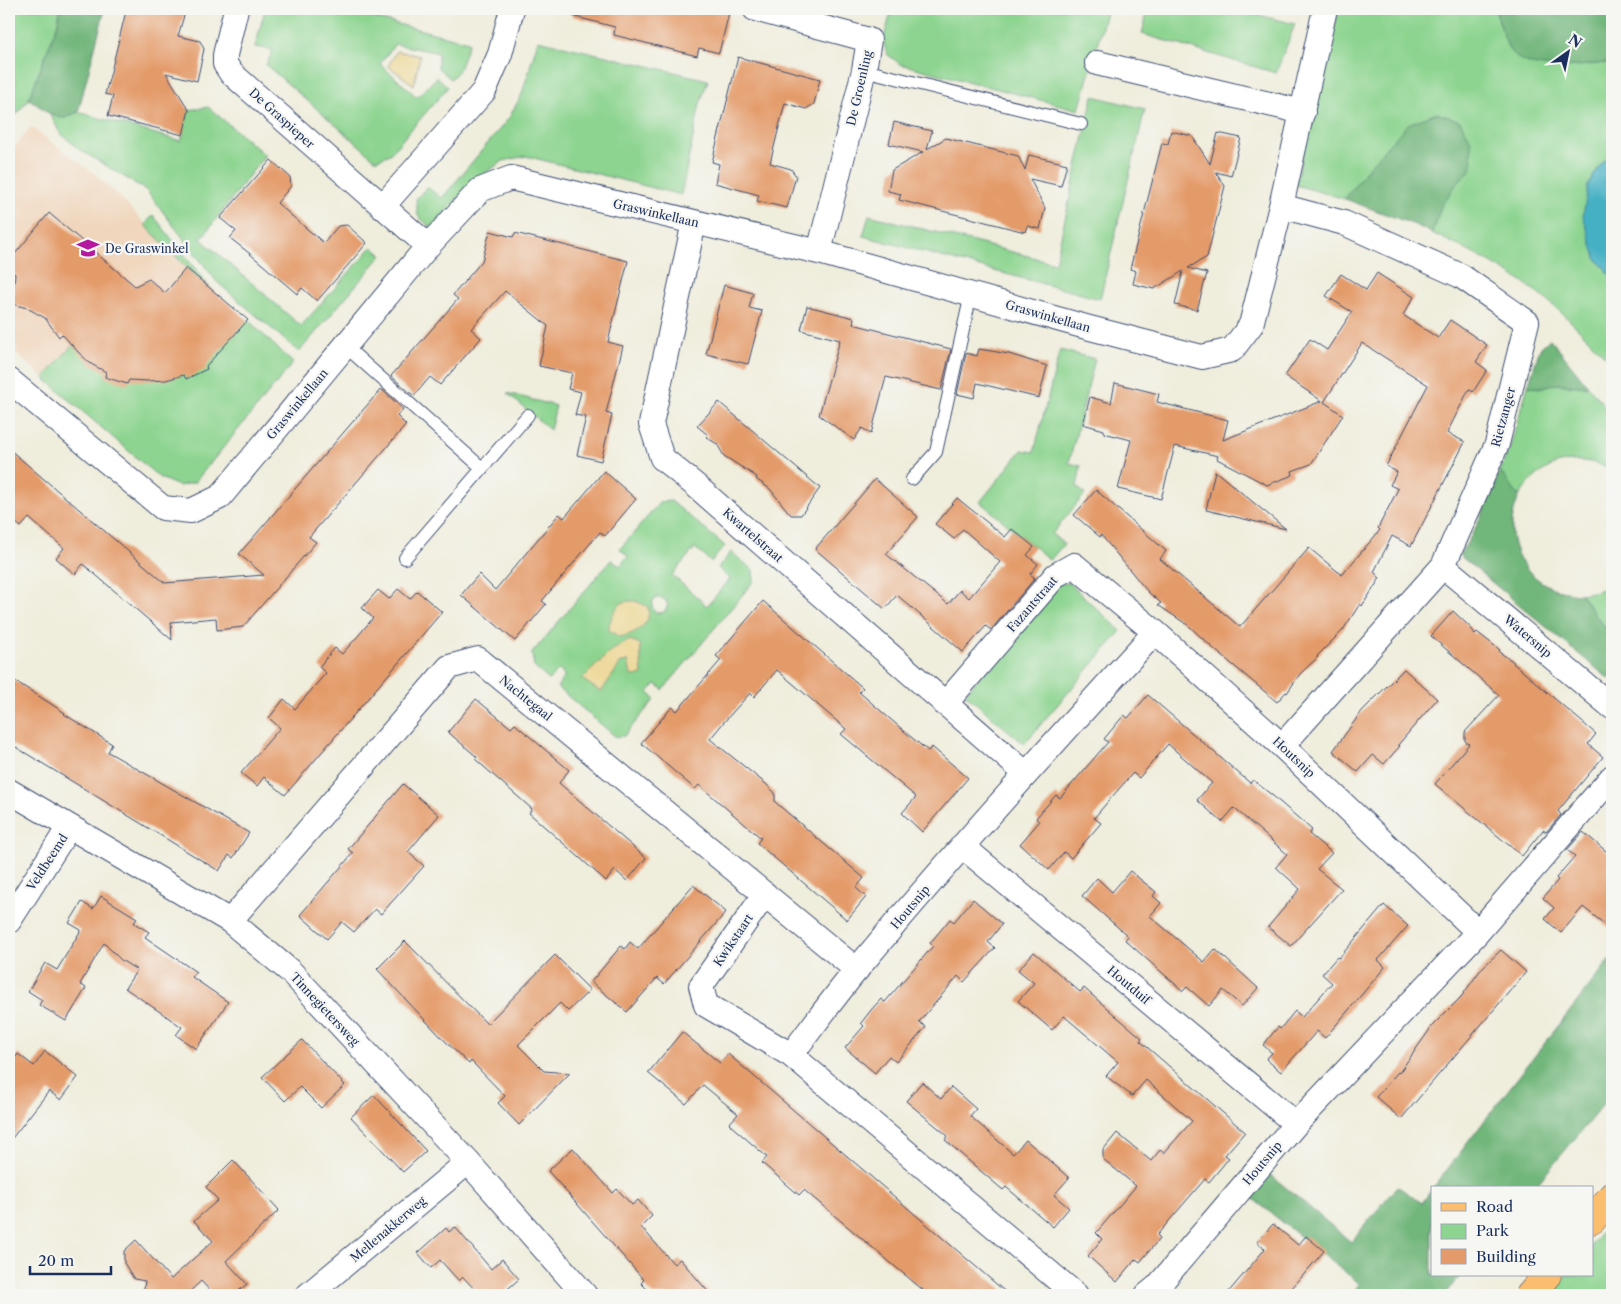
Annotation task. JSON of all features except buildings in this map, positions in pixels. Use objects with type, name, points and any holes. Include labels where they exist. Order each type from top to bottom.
[{"type":"main road","points":[[1594,1218],[1612,1196]]},
{"type":"main road","points":[[1530,1295],[1545,1276]]},
{"type":"street","name":"De Graspieper","points":[[236,9],[225,55],[226,64],[231,73],[428,246]]},
{"type":"street","points":[[382,207],[484,91],[500,54],[512,9]]},
{"type":"street","name":"De Groenling","points":[[755,9],[869,40],[864,70],[819,252]]},
{"type":"street","name":"Graswinkellaan","points":[[9,380],[162,508],[191,511],[220,497],[428,246],[480,190],[511,178],[819,252],[1202,357],[1232,350],[1251,326],[1303,112],[1325,9]]},
{"type":"street","points":[[1097,63],[1303,112]]},
{"type":"street","name":"Rietzanger","points":[[1281,206],[1344,223],[1461,276],[1527,322],[1497,444],[1443,566],[1282,746]]},
{"type":"street","name":"Kwartelstraat","points":[[694,222],[650,424],[662,458],[1025,773]]},
{"type":"street","name":"Fazantstraat","points":[[945,704],[1056,575],[1074,566],[1155,632]]},
{"type":"street","name":"Watersnip","points":[[1443,566],[1612,707]]},
{"type":"street","name":"Houtsnip","points":[[791,1055],[857,970],[962,846],[1025,773],[1155,632],[1282,746],[1478,932],[1296,1124],[1158,1286],[1148,1295]]},
{"type":"street","name":"Nachtegaal","points":[[230,921],[449,667],[478,659],[857,970]]},
{"type":"street","points":[[1478,932],[1612,777]]},
{"type":"street","name":"Tinnegietersweg","points":[[9,791],[230,921],[291,972],[468,1162],[585,1295]]},
{"type":"street","name":"Veldbeemd","points":[[9,921],[69,827]]},
{"type":"street","name":"Houtduif","points":[[962,846],[1296,1124]]},
{"type":"street","name":"Kwikstaart","points":[[765,894],[702,986],[706,1006],[791,1055]]},
{"type":"street","points":[[791,1055],[1076,1295]]},
{"type":"street","name":"Mellenakkerweg","points":[[308,1295],[468,1162]]},
{"type":"lane","points":[[864,70],[1082,124]]},
{"type":"lane","points":[[912,480],[936,452],[970,294]]},
{"type":"lane","points":[[345,346],[482,468]]},
{"type":"lane","points":[[405,558],[528,414]]},
{"type":"shaded area","name":"De Graswinkel","points":[[31,127],[87,168],[114,191],[191,272],[248,320],[74,343],[44,378],[9,347],[9,154]]},
{"type":"green space","points":[[9,9],[60,9],[58,23],[29,99],[9,123]]},
{"type":"green space","points":[[60,9],[105,9],[78,112],[64,118],[50,114],[29,99],[58,23]]},
{"type":"green space","points":[[265,9],[338,9],[469,42],[459,70],[451,79],[438,68],[438,53],[395,44],[380,64],[417,97],[437,77],[448,87],[390,154],[376,160],[266,65],[273,50],[255,47]]},
{"type":"green space","points":[[892,9],[1107,9],[1079,110],[900,64],[887,54],[883,41]]},
{"type":"green space","points":[[1148,9],[1234,9],[1295,24],[1276,73],[1142,34]]},
{"type":"green space","points":[[1339,9],[1495,9],[1505,40],[1509,49],[1516,57],[1541,65],[1557,66],[1612,62],[1612,155],[1602,162],[1596,258],[1612,277],[1612,363],[1570,321],[1536,292],[1513,276],[1432,233],[1441,206],[1455,186],[1472,168],[1372,163],[1345,199],[1295,185]]},
{"type":"green space","points":[[1495,9],[1612,9],[1612,62],[1557,67],[1528,63],[1517,57],[1509,49]]},
{"type":"green space","points":[[538,40],[708,80],[700,104],[681,195],[526,156],[503,161],[475,180],[431,228],[418,216],[416,199],[427,187],[442,198],[509,118],[522,94]]},
{"type":"green space","points":[[1093,96],[1145,109],[1100,299],[863,236],[869,215],[1055,263]]},
{"type":"green space","points":[[208,107],[265,155],[201,239],[301,326],[372,247],[382,255],[299,352],[217,282],[146,190],[80,150],[60,133],[50,114],[64,118],[78,112],[181,141],[189,110]]},
{"type":"green space","points":[[1437,113],[1460,121],[1471,141],[1472,168],[1455,186],[1441,206],[1432,233],[1345,199],[1372,163],[1408,124]]},
{"type":"green space","points":[[153,215],[211,289],[191,272],[145,225]]},
{"type":"green space","points":[[248,320],[293,363],[195,482],[179,486],[160,478],[44,378],[74,343]]},
{"type":"green space","points":[[1550,339],[1588,386],[1554,384],[1541,387],[1528,386],[1540,348]]},
{"type":"green space","points":[[1060,350],[1095,359],[1069,463],[1081,466],[1077,487],[1085,494],[1052,534],[1064,544],[1050,560],[980,502],[1022,450],[1034,452]]},
{"type":"green space","points":[[1552,384],[1588,386],[1612,415],[1612,469],[1585,461],[1560,463],[1537,475],[1519,497],[1500,471],[1510,447],[1528,386],[1539,388]]},
{"type":"green space","points":[[507,393],[556,406],[550,430]]},
{"type":"green space","points":[[1500,471],[1519,497],[1513,515],[1512,532],[1515,548],[1522,563],[1546,585],[1563,591],[1581,594],[1594,614],[1612,635],[1612,676],[1609,679],[1459,555],[1477,525]]},
{"type":"green space","points":[[671,501],[725,546],[711,562],[695,548],[672,575],[707,606],[730,579],[718,568],[731,552],[753,570],[754,581],[663,690],[656,684],[648,692],[655,699],[624,736],[616,737],[557,687],[565,676],[559,670],[549,680],[534,667],[532,653],[611,560],[620,566],[628,556],[620,549],[660,502]],"holes":[[[662,598],[668,606],[663,613],[655,612],[652,608],[653,600]]]},
{"type":"green space","points":[[1069,583],[1121,631],[1024,744],[965,694],[1058,584]]},
{"type":"green space","points":[[1612,584],[1612,635],[1594,614],[1581,594],[1597,591]]},
{"type":"green space","points":[[1612,957],[1612,1094],[1536,1186],[1435,1186]]},
{"type":"green space","points":[[1266,1171],[1351,1242],[1397,1186],[1422,1203],[1431,1190],[1431,1276],[1460,1276],[1444,1295],[1352,1295],[1360,1284],[1247,1194]]},
{"type":"green space","points":[[1612,1220],[1612,1294],[1550,1295],[1565,1276],[1594,1276],[1594,1242]]},
{"type":"sand","points":[[397,51],[420,56],[414,85],[388,66]]},
{"type":"sand","points":[[635,601],[647,606],[649,612],[646,623],[637,631],[619,637],[609,630],[612,615],[622,603]]},
{"type":"sand","points":[[630,640],[640,644],[642,675],[631,676],[628,660],[620,664],[601,692],[582,679],[611,651]]},
{"type":"water","points":[[1612,155],[1612,277],[1596,258],[1583,216],[1588,185],[1602,162]]},
{"type":"place","name":"De Graswinkel","points":[[88,248]]}]
